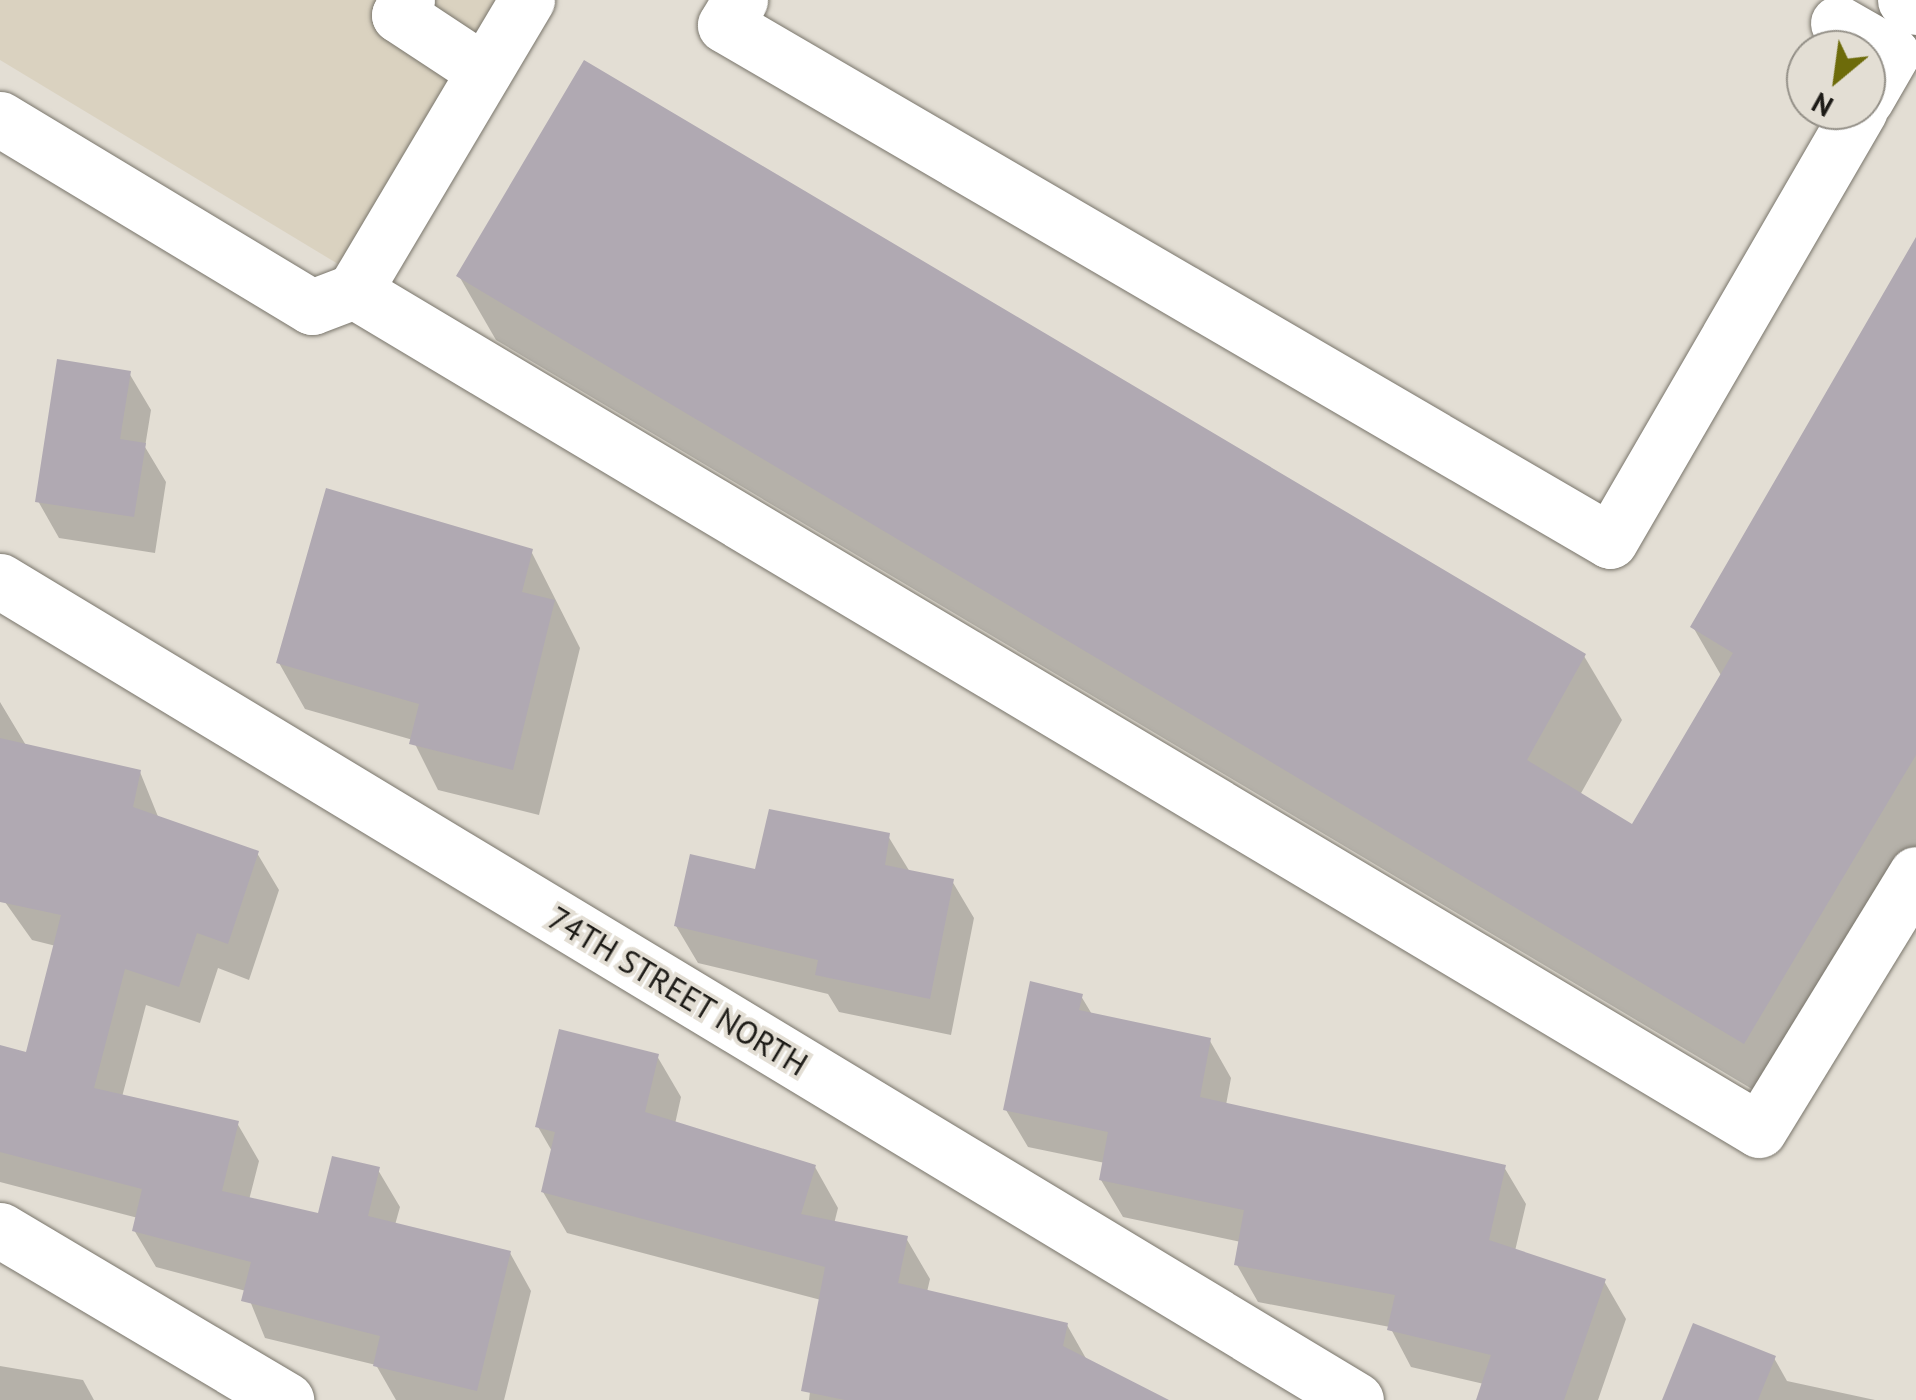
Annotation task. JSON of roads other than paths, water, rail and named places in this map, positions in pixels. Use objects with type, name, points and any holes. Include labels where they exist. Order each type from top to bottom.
[{"type":"street","points":[[407,0],[399,16],[484,72]]},
{"type":"street","points":[[0,119],[312,308],[354,292],[527,0]]},
{"type":"street","points":[[740,0],[725,25],[1610,541],[1848,130]]},
{"type":"street","points":[[1906,0],[1916,6]]},
{"type":"street","points":[[1831,8],[1860,30]]},
{"type":"street","points":[[354,292],[1759,1130],[1916,874]]},
{"type":"street","name":"74TH STREET NORTH","points":[[0,581],[1328,1393]]},
{"type":"street","points":[[0,1230],[286,1400]]}]
